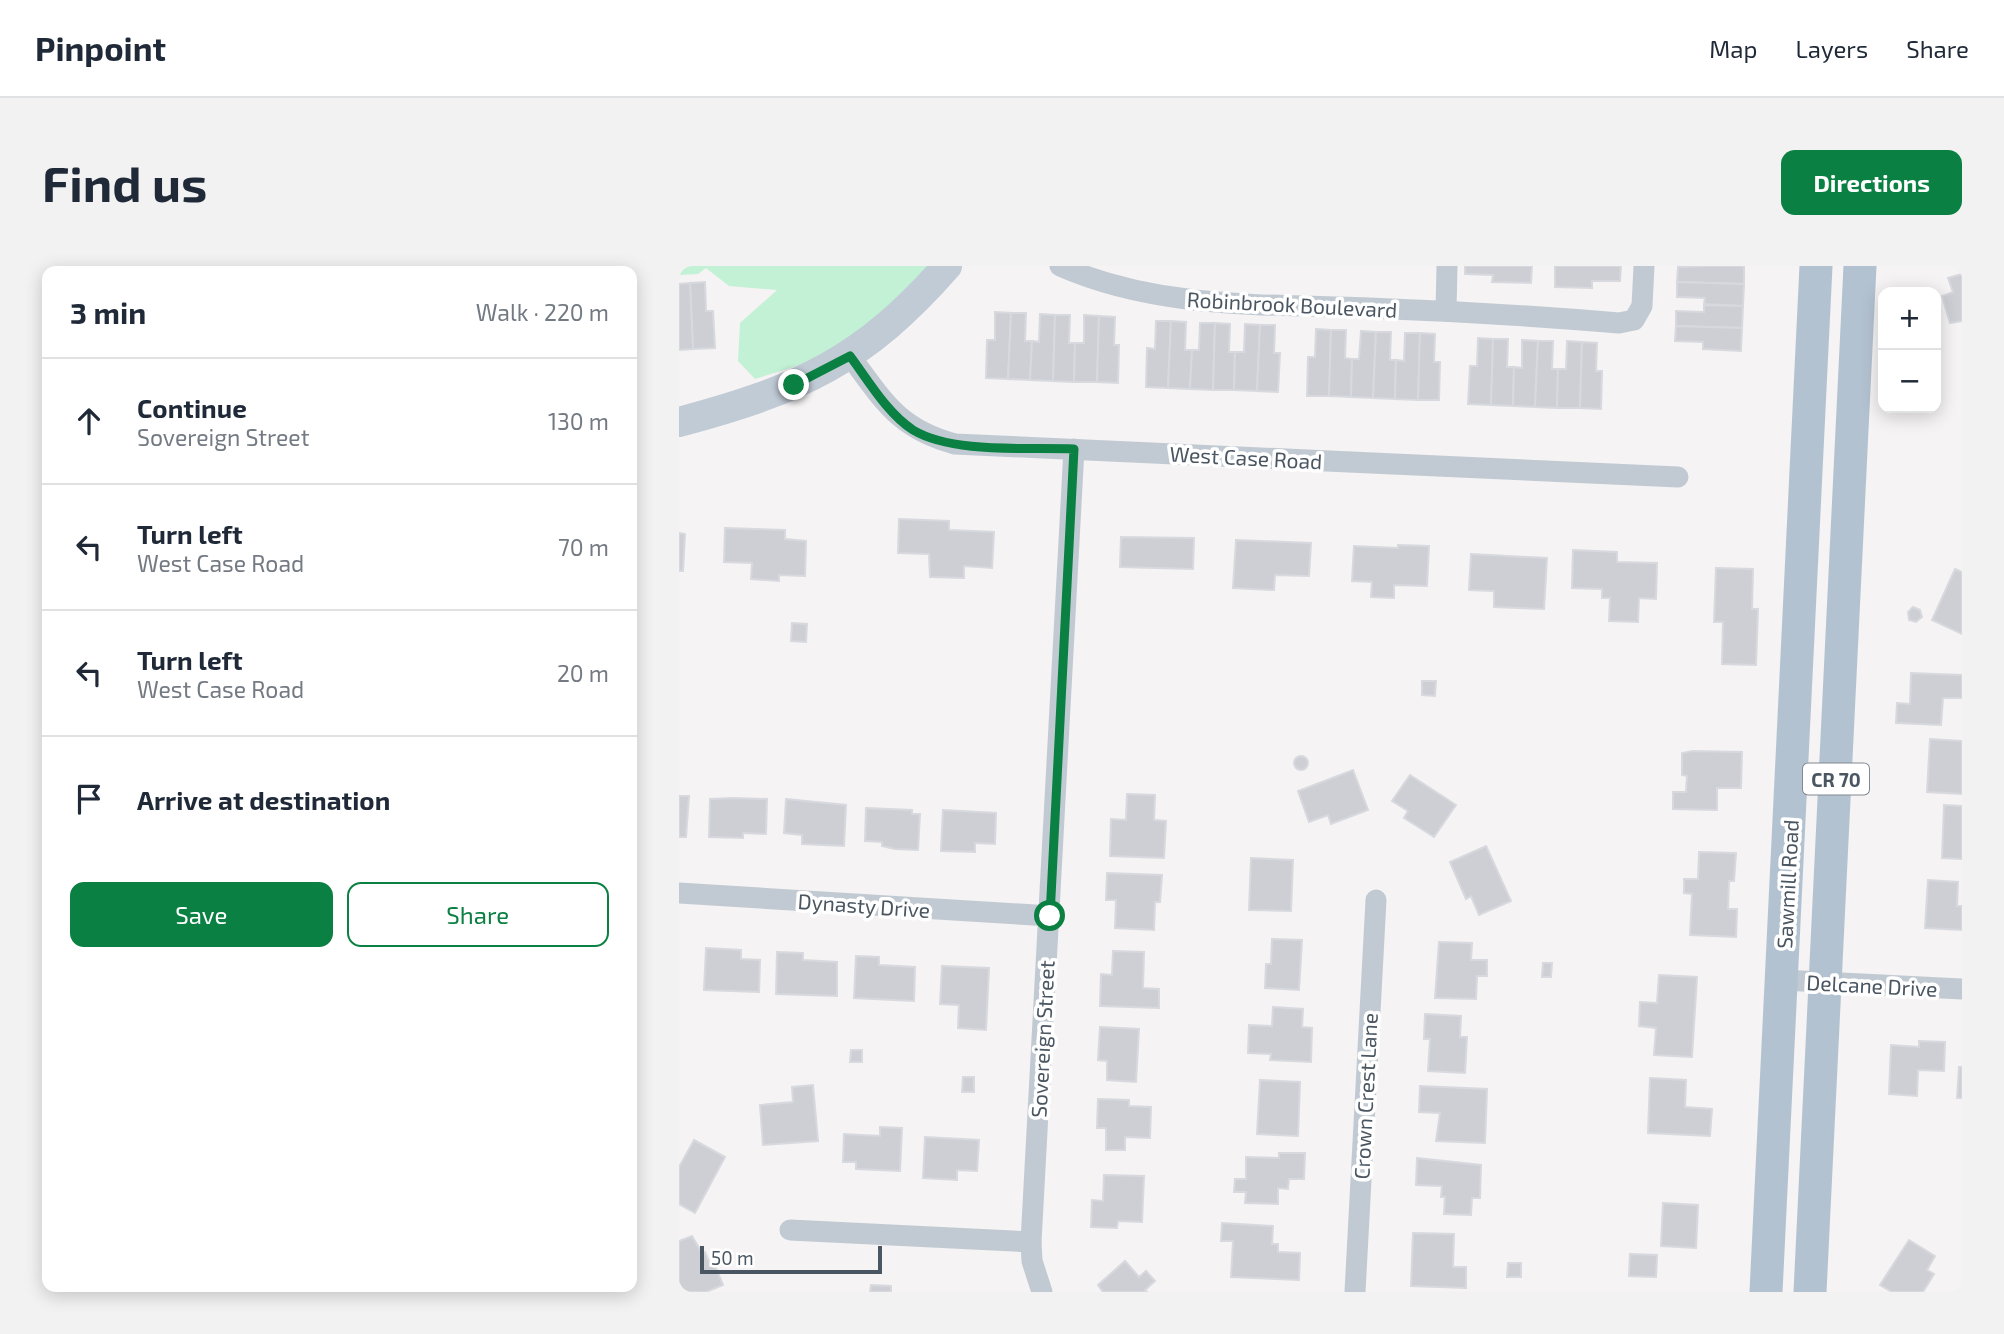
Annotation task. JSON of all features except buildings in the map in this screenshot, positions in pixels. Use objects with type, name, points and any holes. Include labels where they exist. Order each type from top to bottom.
[{"type":"main road","points":[[679,422],[737,407],[794,385],[850,356],[922,295],[947,266]]},
{"type":"main road","name":"Sawmill Road","points":[[1766,1292],[1816,266]]},
{"type":"main road","name":"Sawmill Road","points":[[1810,1292],[1860,266]]},
{"type":"street","name":"Robinbrook Boulevard","points":[[1060,266],[1097,282],[1205,302],[1446,311],[1626,323],[1635,320],[1640,313],[1644,266]]},
{"type":"street","points":[[1446,311],[1447,266]]},
{"type":"street","name":"West Case Road","points":[[850,356],[895,414],[913,429],[931,438],[955,444],[1678,477]]},
{"type":"street","name":"Sovereign Street","points":[[1042,1292],[1032,1261],[1031,1242],[1074,449]]},
{"type":"street","name":"Dynasty Drive","points":[[679,893],[1050,916]]},
{"type":"street","name":"Crown Crest Lane","points":[[1355,1292],[1376,900]]},
{"type":"street","name":"Delcane Drive","points":[[1782,980],[1962,989]]},
{"type":"street","points":[[790,1230],[1031,1242]]},
{"type":"green space","points":[[679,266],[927,266],[902,301],[822,358],[755,379],[738,361],[740,323],[777,290],[729,286],[706,268],[698,274],[679,275]]},
{"type":"route","points":[[794,385],[850,356],[895,414],[913,429],[931,438],[955,444],[1074,449],[1050,916]]}]
